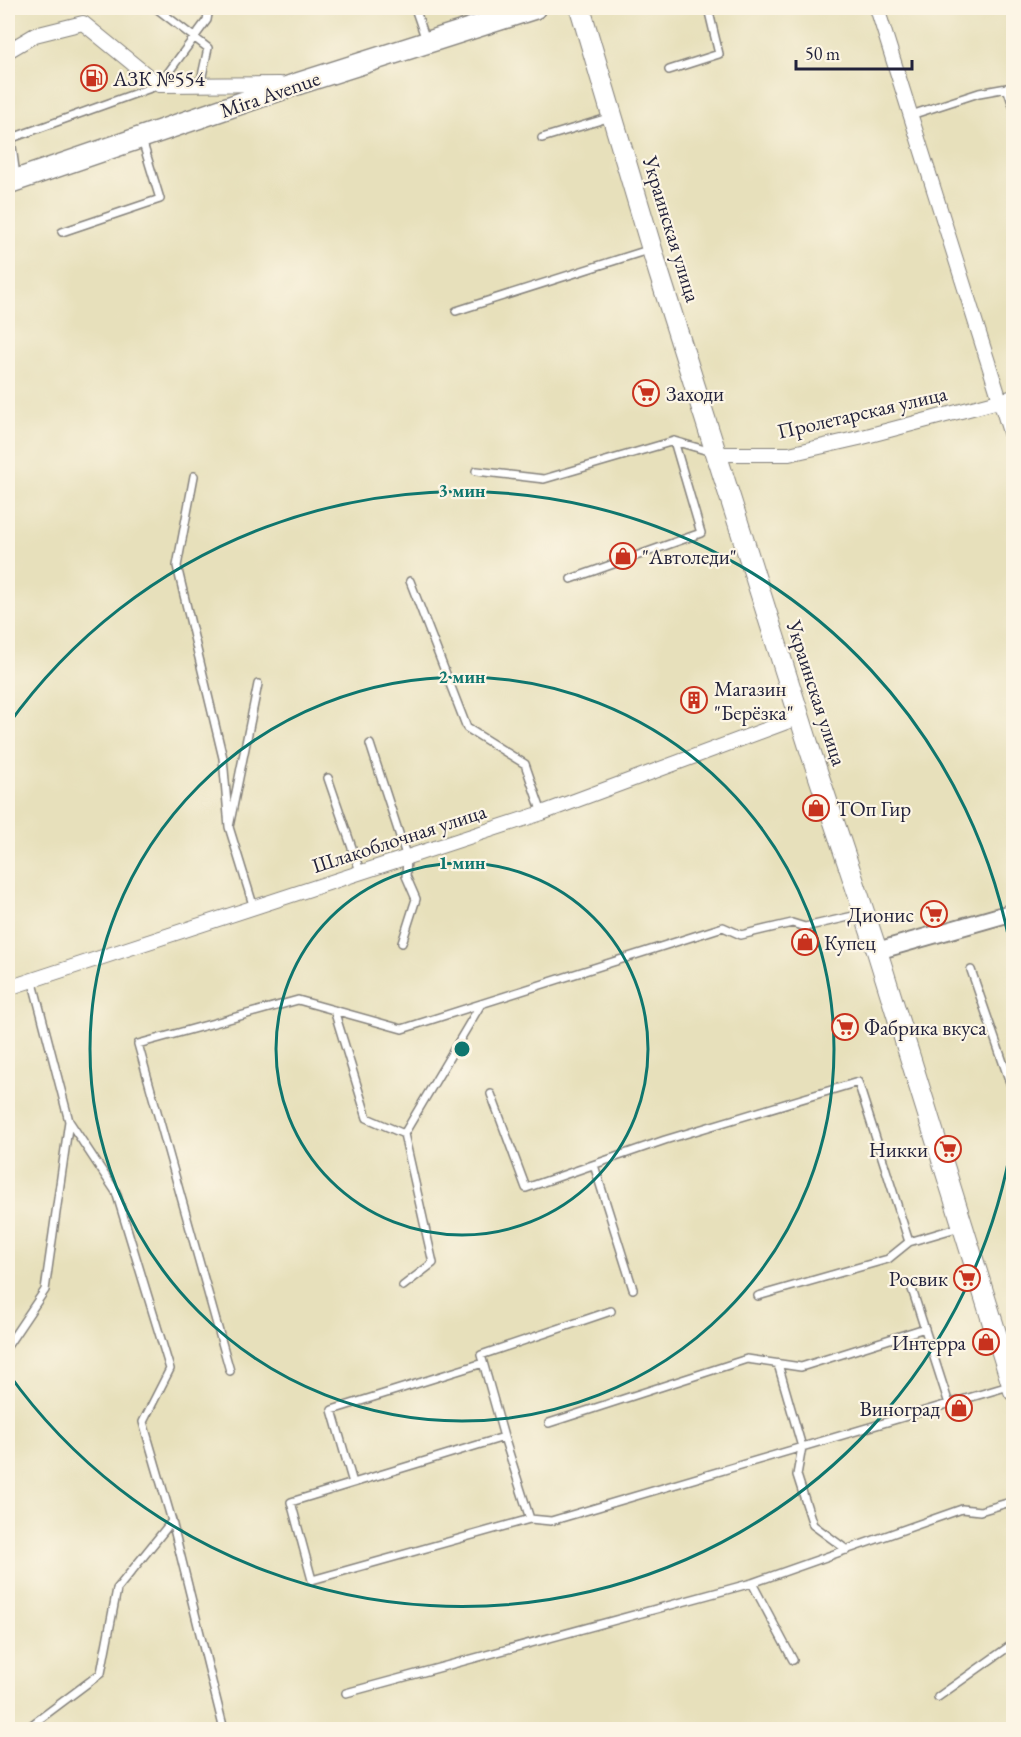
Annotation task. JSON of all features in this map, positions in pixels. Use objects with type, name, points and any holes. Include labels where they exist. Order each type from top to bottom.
[{"type":"main road","name":"Mira Avenue","points":[[12,182],[297,84],[534,8]]},
{"type":"main road","name":"Украинская улица","points":[[580,8],[652,248],[800,717],[877,951],[1013,1388]]},
{"type":"street","points":[[877,8],[1007,399],[1014,446]]},
{"type":"street","points":[[8,51],[35,35],[83,23],[159,85],[297,84]]},
{"type":"street","name":"Пролетарская улица","points":[[717,454],[789,454],[860,438],[1007,399]]},
{"type":"street","name":"Шлакоблочная улица","points":[[8,988],[542,813],[800,717]]},
{"type":"street","points":[[877,951],[1014,912]]},
{"type":"lane","points":[[156,8],[208,48],[200,85]]},
{"type":"lane","points":[[12,138],[159,85],[207,20],[208,8]]},
{"type":"lane","points":[[415,8],[427,42]]},
{"type":"lane","points":[[669,70],[720,54],[708,8]]},
{"type":"lane","points":[[911,115],[979,93],[1010,87],[1014,108]]},
{"type":"lane","points":[[542,138],[613,116]]},
{"type":"lane","points":[[8,117],[12,138],[12,182]]},
{"type":"lane","points":[[62,232],[160,199],[141,138]]},
{"type":"lane","points":[[456,310],[652,248]]},
{"type":"lane","points":[[476,471],[544,479],[674,441],[717,454]]},
{"type":"lane","points":[[571,579],[701,533],[674,441]]},
{"type":"lane","points":[[194,476],[177,566],[223,758],[229,827],[254,908]]},
{"type":"lane","points":[[410,581],[467,728],[525,765],[542,813]]},
{"type":"lane","points":[[229,827],[258,684]]},
{"type":"lane","points":[[370,744],[407,858],[406,876],[416,899],[402,943]]},
{"type":"lane","points":[[328,778],[361,874]]},
{"type":"lane","points":[[230,1371],[138,1044],[298,1000],[402,1029],[723,927],[741,935],[792,923],[805,927],[864,913]]},
{"type":"lane","points":[[971,970],[1014,1094]]},
{"type":"lane","points":[[32,980],[69,1120],[116,1192],[170,1370],[143,1422],[172,1521],[225,1730]]},
{"type":"lane","points":[[403,1286],[433,1263],[404,1134],[481,1004]]},
{"type":"lane","points":[[334,1010],[368,1118],[404,1134]]},
{"type":"lane","points":[[1005,1066],[1014,1063]]},
{"type":"lane","points":[[491,1094],[526,1188],[665,1140],[858,1082],[909,1242]]},
{"type":"lane","points":[[8,1346],[45,1290],[69,1120]]},
{"type":"lane","points":[[594,1165],[633,1289]]},
{"type":"lane","points":[[758,1296],[888,1259],[909,1242],[962,1227]]},
{"type":"lane","points":[[911,1286],[949,1404]]},
{"type":"lane","points":[[530,1519],[481,1355],[611,1311]]},
{"type":"lane","points":[[549,1423],[747,1359],[801,1367],[925,1328]]},
{"type":"lane","points":[[353,1483],[333,1410],[483,1363]]},
{"type":"lane","points":[[778,1364],[802,1447],[797,1475],[813,1525],[847,1550]]},
{"type":"lane","points":[[504,1437],[291,1503],[312,1580],[530,1519],[551,1521],[949,1404],[1013,1388]]},
{"type":"lane","points":[[346,1693],[752,1583],[962,1509],[980,1511],[1014,1501]]},
{"type":"lane","points":[[24,1730],[101,1673],[117,1589],[172,1521]]},
{"type":"lane","points":[[752,1583],[793,1660]]},
{"type":"lane","points":[[938,1697],[1014,1643]]},
{"type":"place","name":"АЗК №554","points":[[94,78]]},
{"type":"place","name":"Заходи","points":[[646,393]]},
{"type":"place","name":"\"Автоледи\"","points":[[623,556]]},
{"type":"place","name":"Магазин \"Берёзка\"","points":[[694,700]]},
{"type":"place","name":"ТОп Гир","points":[[816,808]]},
{"type":"place","name":"Дионис","points":[[934,914]]},
{"type":"place","name":"Купец","points":[[805,942]]},
{"type":"place","name":"Фабрика вкуса","points":[[845,1027]]},
{"type":"place","name":"Никки","points":[[948,1149]]},
{"type":"place","name":"Росвик","points":[[967,1278]]},
{"type":"place","name":"Интерра","points":[[986,1342]]},
{"type":"place","name":"Виноград","points":[[959,1408]]}]
